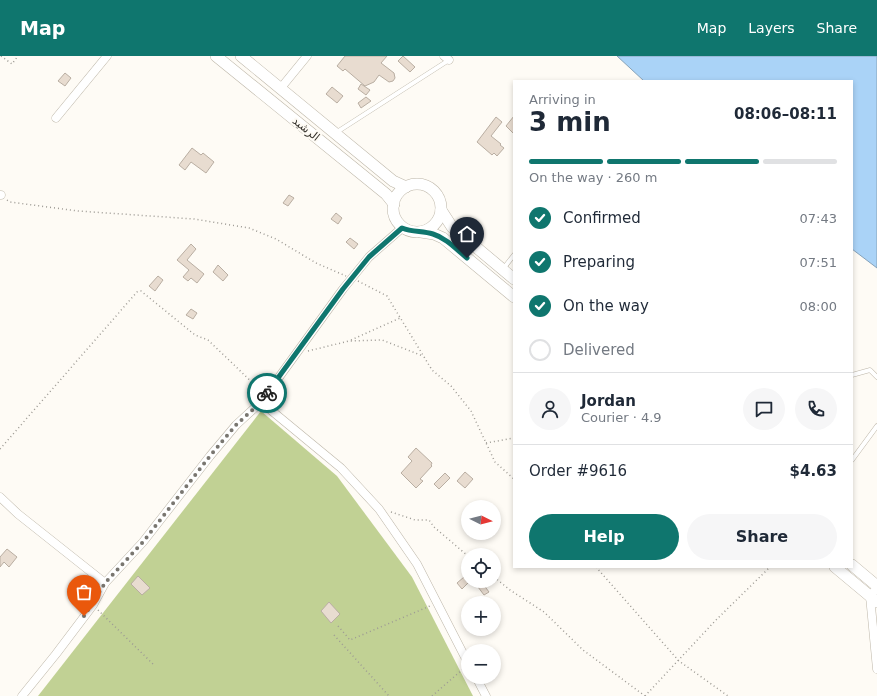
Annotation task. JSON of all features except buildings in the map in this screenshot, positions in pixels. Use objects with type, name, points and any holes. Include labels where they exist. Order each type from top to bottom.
[{"type":"street","points":[[56,118],[107,56]]},
{"type":"street","name":"الرشيد","points":[[216,56],[386,194],[394,204]]},
{"type":"street","name":"الرشيد","points":[[241,56],[393,181],[406,187]]},
{"type":"street","points":[[280,89],[307,56]]},
{"type":"street","points":[[513,278],[452,227],[441,210],[439,198],[434,191],[427,186],[420,184],[406,187],[398,194],[393,209],[395,217],[402,228],[412,232],[421,232],[443,238],[513,296]]},
{"type":"street","points":[[421,232],[433,226],[438,220],[441,210]]},
{"type":"street","points":[[22,696],[93,605],[105,583],[143,542],[236,425],[263,399],[369,257],[402,228]]},
{"type":"street","points":[[263,399],[341,468],[379,509],[417,564],[461,655]]},
{"type":"street","points":[[0,497],[18,514],[105,583]]},
{"type":"street","points":[[853,565],[875,593],[877,669]]},
{"type":"street","points":[[838,568],[875,593]]},
{"type":"street","points":[[480,684],[486,696]]},
{"type":"lane","points":[[335,134],[446,58]]},
{"type":"lane","points":[[502,270],[513,256]]},
{"type":"lane","points":[[853,375],[870,370],[877,377]]},
{"type":"lane","points":[[853,459],[877,426]]},
{"type":"path","points":[[1,56],[12,64],[18,56]]},
{"type":"path","points":[[0,195],[10,202],[78,212],[194,219],[249,228],[276,239],[316,263],[352,278],[387,296],[432,370],[451,386],[471,412],[495,462],[513,478]]},
{"type":"path","points":[[0,449],[137,292],[141,291],[195,335],[208,340],[232,362],[263,399]]},
{"type":"path","points":[[296,354],[349,341],[400,318]]},
{"type":"path","points":[[349,341],[382,340],[424,356]]},
{"type":"path","points":[[486,443],[513,438]]},
{"type":"path","points":[[379,509],[415,520],[429,520],[434,527],[461,550]]},
{"type":"path","points":[[597,568],[679,661],[728,696]]},
{"type":"path","points":[[501,583],[544,612],[583,650],[645,696],[715,621],[769,568]]},
{"type":"path","points":[[338,626],[350,640],[437,603]]},
{"type":"path","points":[[93,605],[154,666]]},
{"type":"path","points":[[334,635],[389,696]]},
{"type":"path","points":[[432,696],[461,670]]},
{"type":"green space","points":[[261,411],[337,476],[412,577],[461,673],[461,684],[467,684],[473,696],[38,696]]},
{"type":"water","points":[[617,56],[877,56],[877,268],[853,250],[853,80],[643,80]]},
{"type":"way so far","points":[[84,616],[93,605],[105,583],[143,542],[236,425],[261,402],[267,393]]},
{"type":"route","points":[[267,393],[343,289],[369,257],[402,228],[412,232],[434,234],[443,238],[467,258]]}]
